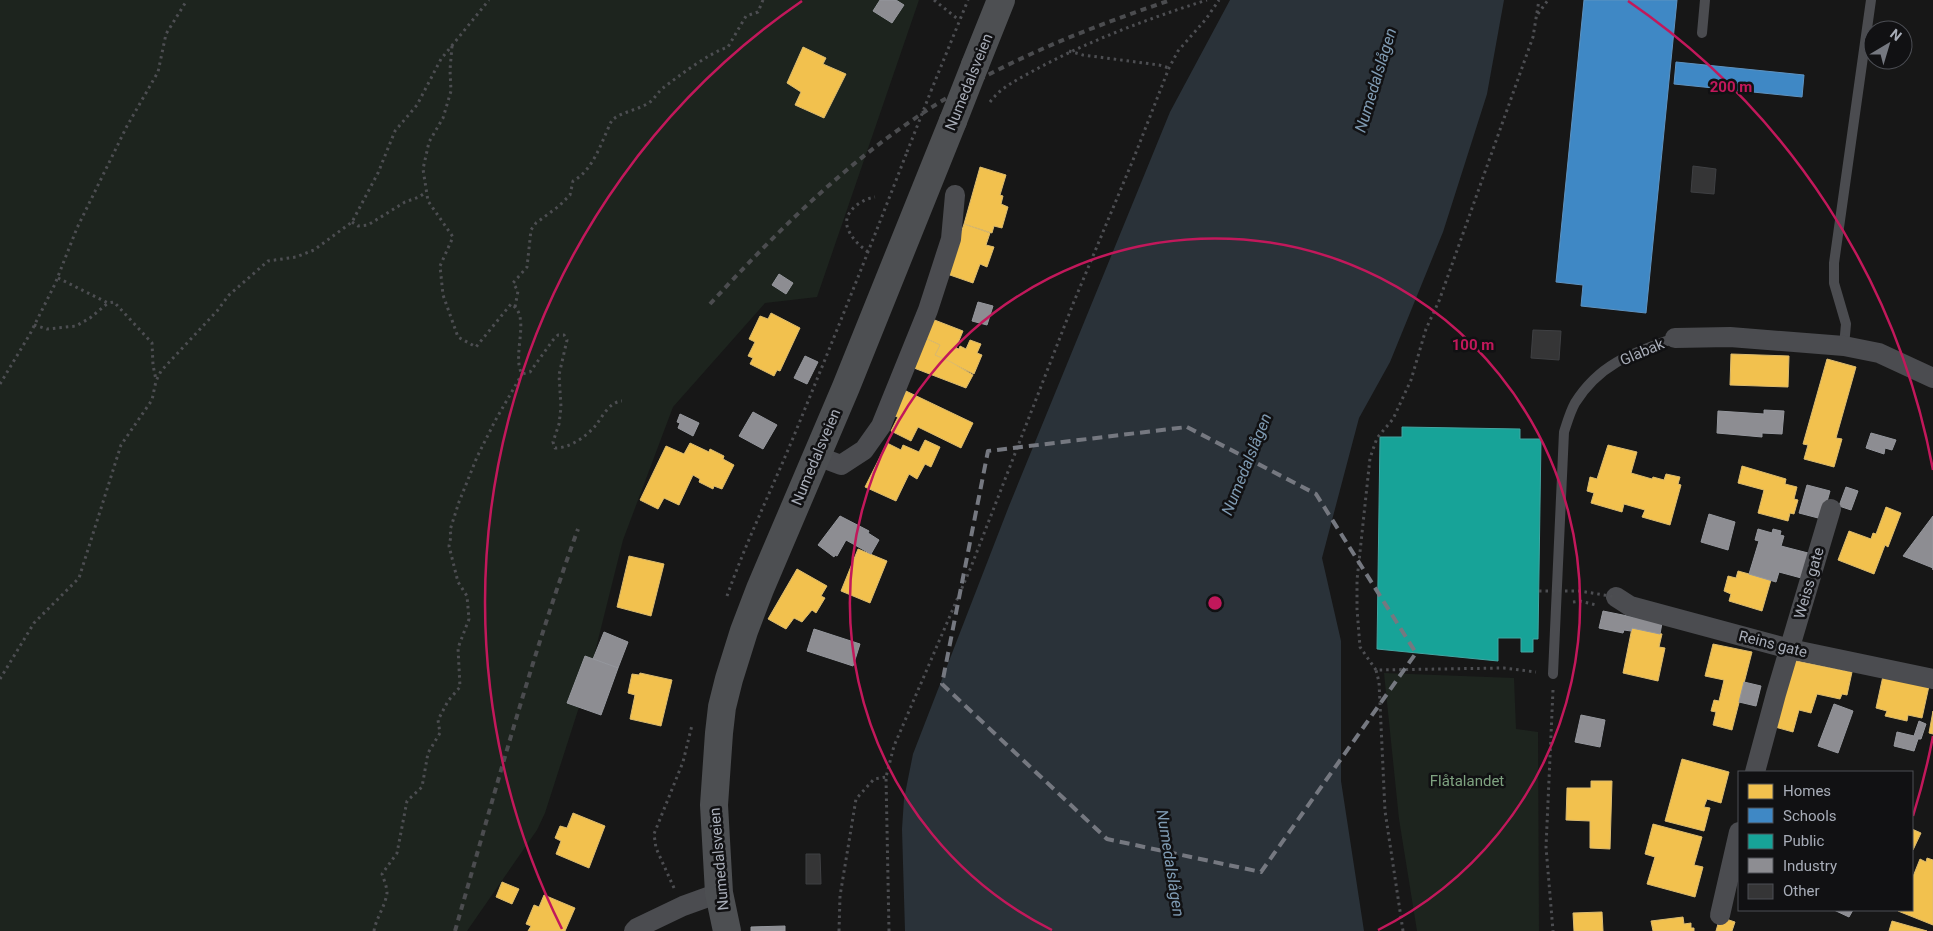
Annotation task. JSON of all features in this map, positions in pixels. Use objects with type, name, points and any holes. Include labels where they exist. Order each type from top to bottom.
[{"type":"main road","name":"Numedalsveien","points":[[727,931],[719,893],[714,805],[722,706],[744,631],[850,378],[1001,0]]},
{"type":"street","points":[[817,456],[841,465],[864,450],[881,426],[928,310],[951,239],[956,195]]},
{"type":"street","name":"Glabak","points":[[1675,338],[1730,338],[1844,346],[1879,353],[1933,378]]},
{"type":"street","name":"Weiss gate","points":[[1755,771],[1831,509]]},
{"type":"street","name":"Reins gate","points":[[1616,598],[1630,606],[1790,649],[1933,679]]},
{"type":"street","points":[[1720,915],[1738,836]]},
{"type":"street","points":[[634,931],[683,906],[719,893]]},
{"type":"lane","points":[[1702,33],[1705,0]]},
{"type":"lane","points":[[1844,346],[1846,324],[1834,283],[1834,263],[1870,0]]},
{"type":"lane","name":"Glabak","points":[[1554,674],[1564,432],[1574,405],[1590,381],[1626,356],[1675,338]]},
{"type":"path","points":[[0,384],[34,325],[58,278],[77,228],[127,126],[158,72],[166,34],[187,0]]},
{"type":"path","points":[[0,679],[34,623],[79,578],[121,445],[152,400],[156,381],[161,371],[217,311],[228,295],[268,262],[296,257],[314,250],[352,222],[378,173],[395,131],[417,105],[441,59],[489,0]]},
{"type":"path","points":[[522,374],[518,369],[520,317],[515,307],[518,291],[513,283],[527,267],[531,230],[536,223],[570,195],[573,182],[582,177],[594,159],[612,120],[649,103],[661,89],[707,59],[715,51],[728,47],[746,16],[758,12],[763,0]]},
{"type":"path","points":[[934,0],[959,20]]},
{"type":"path","points":[[875,197],[868,198],[857,204],[848,214],[847,227],[857,244],[868,252],[968,0]]},
{"type":"path","points":[[987,110],[1001,89],[1069,51],[1206,0]]},
{"type":"path","points":[[889,931],[886,777],[894,746],[971,567],[1073,304],[1169,68],[1178,51],[1206,19],[1218,0]]},
{"type":"path","points":[[1403,931],[1385,811],[1380,682],[1376,670],[1360,647],[1357,608],[1359,552],[1370,458],[1377,438],[1393,419],[1411,380],[1426,328],[1439,301],[1533,37],[1539,0]]},
{"type":"path","points":[[1537,15],[1548,0]]},
{"type":"path","points":[[452,46],[451,90],[442,118],[429,142],[423,169],[428,201],[453,237],[440,266],[443,294],[458,337],[476,346],[511,304],[515,307]]},
{"type":"path","points":[[1069,51],[1083,55],[1169,68]]},
{"type":"path","points":[[352,222],[358,226],[368,225],[405,202],[419,197],[426,192]]},
{"type":"path","points":[[58,278],[108,302],[114,302],[152,343],[156,381]]},
{"type":"path","points":[[34,325],[47,329],[76,326],[90,318],[108,302]]},
{"type":"path","points":[[374,931],[387,892],[382,874],[397,853],[407,801],[422,787],[428,753],[440,733],[438,720],[448,701],[460,687],[458,648],[469,619],[467,596],[458,582],[449,546],[450,530],[458,502],[477,457],[494,421],[522,374],[530,372],[558,335],[564,335],[567,340],[559,375],[559,424],[553,442],[554,448],[563,448],[580,439],[596,424],[604,412],[622,400]]},
{"type":"path","points":[[1539,591],[1580,592],[1616,598]]},
{"type":"path","points":[[1376,670],[1504,668],[1554,674],[1546,847],[1553,931]]},
{"type":"path","points":[[839,931],[840,896],[856,799],[874,779],[886,777]]},
{"type":"highlighted area","points":[[1187,427],[1316,494],[1416,653],[1261,872],[1107,839],[942,684],[988,451]]},
{"type":"green space","points":[[0,0],[919,0],[817,297],[765,303],[673,407],[623,540],[589,676],[545,813],[537,830],[467,931],[0,931]]},
{"type":"green space","name":"Flåtalandet","points":[[1384,673],[1514,678],[1516,729],[1538,732],[1539,931],[1417,931],[1399,819]]},
{"type":"water","name":"Numedalslågen","points":[[1230,0],[1504,0],[1487,94],[1443,232],[1390,362],[1359,418],[1322,558],[1341,641],[1341,781],[1364,931],[905,931],[902,829],[904,799],[913,754],[1009,506],[1170,112]]},
{"type":"building: Homes","points":[[803,47],[826,58],[823,64],[846,74],[824,118],[795,105],[801,92],[787,83]]},
{"type":"building: Homes","points":[[980,167],[1006,175],[1000,195],[1003,196],[1001,204],[1008,207],[1002,228],[994,226],[992,233],[964,224]]},
{"type":"building: Homes","points":[[964,224],[990,233],[986,245],[994,247],[987,267],[980,264],[973,283],[947,274]]},
{"type":"building: Homes","points":[[771,313],[800,328],[780,371],[777,370],[774,376],[750,364],[753,358],[748,356],[755,342],[749,339],[760,316],[768,319]]},
{"type":"building: Homes","points":[[932,319],[963,331],[956,348],[959,349],[960,346],[966,349],[970,340],[981,344],[977,353],[982,355],[974,374],[935,355],[940,345],[925,338]]},
{"type":"building: Homes","points":[[925,338],[940,345],[935,355],[973,375],[966,388],[914,368]]},
{"type":"building: Homes","points":[[1731,354],[1789,356],[1788,387],[1730,385]]},
{"type":"building: Homes","points":[[1827,359],[1856,367],[1836,438],[1842,439],[1834,467],[1804,459],[1808,445],[1803,444]]},
{"type":"building: Homes","points":[[906,391],[973,423],[961,448],[918,427],[911,441],[891,431],[898,417],[894,416]]},
{"type":"building: Homes","points":[[925,440],[940,447],[931,467],[925,464],[917,479],[909,474],[896,501],[865,487],[887,443],[901,450],[903,445],[919,452]]},
{"type":"building: Homes","points":[[690,443],[709,452],[710,449],[724,456],[723,459],[734,465],[722,489],[714,486],[713,489],[699,482],[700,479],[693,475],[679,505],[664,498],[658,509],[640,500],[666,446],[684,454]]},
{"type":"building: Homes","points":[[1608,445],[1637,452],[1631,473],[1652,479],[1653,477],[1664,480],[1666,474],[1680,477],[1678,484],[1681,485],[1670,525],[1642,517],[1645,510],[1624,504],[1622,512],[1591,503],[1594,493],[1587,491],[1590,477],[1597,479]]},
{"type":"building: Homes","points":[[1742,466],[1786,479],[1785,484],[1797,487],[1794,499],[1798,500],[1794,514],[1790,513],[1788,521],[1758,513],[1764,490],[1738,483]]},
{"type":"building: Homes","points":[[1886,507],[1901,513],[1888,547],[1885,545],[1874,574],[1838,560],[1849,531],[1871,539],[1873,533],[1876,534]]},
{"type":"building: Homes","points":[[858,549],[887,561],[870,603],[841,591]]},
{"type":"building: Homes","points":[[629,556],[664,564],[651,616],[617,607]]},
{"type":"building: Homes","points":[[797,569],[827,586],[821,596],[825,598],[816,613],[812,610],[802,622],[794,618],[786,629],[768,619]]},
{"type":"building: Homes","points":[[1738,571],[1771,580],[1762,611],[1729,601],[1731,594],[1724,591],[1728,576],[1736,578]]},
{"type":"building: Homes","points":[[1632,628],[1662,634],[1659,647],[1665,648],[1658,681],[1623,673]]},
{"type":"building: Homes","points":[[1713,644],[1752,652],[1732,730],[1713,725],[1716,712],[1711,711],[1714,700],[1719,701],[1724,680],[1705,676]]},
{"type":"building: Homes","points":[[1792,660],[1852,672],[1847,695],[1842,694],[1840,699],[1817,694],[1811,713],[1799,710],[1793,732],[1775,727]]},
{"type":"building: Homes","points":[[640,673],[672,680],[661,726],[630,719],[635,695],[628,693],[632,674],[639,675]]},
{"type":"building: Homes","points":[[1883,676],[1929,686],[1922,718],[1908,715],[1907,721],[1885,716],[1887,711],[1876,708]]},
{"type":"building: Homes","points":[[1933,711],[1933,734],[1929,733]]},
{"type":"building: Homes","points":[[1682,759],[1729,772],[1721,803],[1707,799],[1704,807],[1710,808],[1704,831],[1665,821]]},
{"type":"building: Homes","points":[[1591,781],[1612,781],[1610,849],[1590,848],[1590,821],[1566,820],[1567,788],[1591,788]]},
{"type":"building: Homes","points":[[573,813],[605,826],[589,868],[556,854],[561,841],[555,838],[560,826],[567,828]]},
{"type":"building: Homes","points":[[1653,824],[1702,837],[1694,865],[1703,867],[1695,897],[1647,884],[1655,857],[1645,854]]},
{"type":"building: Homes","points":[[1913,829],[1921,833],[1913,850]]},
{"type":"building: Homes","points":[[1927,858],[1933,860],[1933,925],[1898,911],[1913,911],[1913,876],[1920,859],[1926,862]]},
{"type":"building: Homes","points":[[502,882],[519,889],[512,904],[496,897]]},
{"type":"building: Homes","points":[[544,895],[575,908],[565,931],[528,931],[531,926],[526,924],[534,905],[539,907]]},
{"type":"building: Homes","points":[[1602,912],[1603,931],[1574,931],[1573,913]]},
{"type":"building: Homes","points":[[1683,917],[1684,924],[1691,923],[1691,928],[1694,928],[1694,931],[1653,931],[1651,921]]},
{"type":"building: Homes","points":[[1720,917],[1735,922],[1732,931],[1716,931]]},
{"type":"building: Homes","points":[[1892,921],[1927,931],[1889,931]]},
{"type":"building: Schools","points":[[1584,0],[1677,0],[1646,313],[1581,306],[1583,285],[1556,282]]},
{"type":"building: Schools","points":[[1676,62],[1804,75],[1802,97],[1674,84]]},
{"type":"building: Public","points":[[1402,427],[1520,429],[1520,439],[1541,439],[1538,639],[1533,639],[1533,652],[1521,652],[1521,638],[1498,638],[1498,661],[1377,649],[1380,437],[1402,437]]},
{"type":"building: Industry","points":[[880,0],[896,0],[904,5],[892,23],[873,11]]},
{"type":"building: Industry","points":[[779,274],[793,283],[786,294],[772,285]]},
{"type":"building: Industry","points":[[978,302],[993,306],[987,325],[972,321]]},
{"type":"building: Industry","points":[[805,356],[818,362],[807,384],[794,378]]},
{"type":"building: Industry","points":[[1764,410],[1784,411],[1782,434],[1762,433],[1762,437],[1717,433],[1718,411],[1764,414]]},
{"type":"building: Industry","points":[[753,412],[777,425],[763,449],[739,436]]},
{"type":"building: Industry","points":[[680,414],[699,423],[693,436],[678,428],[680,423],[677,422]]},
{"type":"building: Industry","points":[[1871,433],[1896,440],[1892,450],[1885,448],[1884,454],[1866,448]]},
{"type":"building: Industry","points":[[1807,485],[1830,491],[1822,519],[1799,513]]},
{"type":"building: Industry","points":[[1846,487],[1858,491],[1851,510],[1839,506]]},
{"type":"building: Industry","points":[[1709,514],[1735,522],[1728,550],[1701,542]]},
{"type":"building: Industry","points":[[840,516],[869,531],[868,533],[879,540],[871,554],[846,540],[837,556],[835,555],[834,557],[818,545]]},
{"type":"building: Industry","points":[[1933,516],[1933,568],[1903,556]]},
{"type":"building: Industry","points":[[1758,529],[1772,533],[1773,529],[1781,531],[1780,535],[1784,536],[1781,546],[1812,554],[1805,579],[1779,572],[1776,582],[1749,574],[1759,541],[1755,540]]},
{"type":"building: Industry","points":[[1603,611],[1662,623],[1660,634],[1632,628],[1631,631],[1624,630],[1623,633],[1599,628]]},
{"type":"building: Industry","points":[[814,629],[860,644],[853,666],[807,651]]},
{"type":"building: Industry","points":[[604,632],[628,642],[618,668],[593,659]]},
{"type":"building: Industry","points":[[585,656],[618,668],[601,715],[567,703]]},
{"type":"building: Industry","points":[[1744,682],[1761,686],[1756,706],[1739,702]]},
{"type":"building: Industry","points":[[1834,704],[1853,711],[1838,753],[1818,746]]},
{"type":"building: Industry","points":[[1581,715],[1605,720],[1600,747],[1575,742]]},
{"type":"building: Industry","points":[[1919,721],[1926,724],[1921,739],[1918,739],[1914,751],[1894,746],[1897,732],[1914,736]]},
{"type":"building: Industry","points":[[1836,911],[1852,911],[1849,917]]},
{"type":"building: Industry","points":[[785,926],[785,931],[751,931],[751,927]]},
{"type":"building: Other","points":[[1693,166],[1716,169],[1714,194],[1691,192]]},
{"type":"building: Other","points":[[1533,330],[1561,331],[1559,360],[1531,358]]},
{"type":"building: Other","points":[[806,854],[820,854],[821,884],[806,884]]},
{"type":"railway","points":[[710,304],[757,254],[830,184],[911,121],[972,84],[1036,52],[1103,24],[1171,0]]},
{"type":"railway","points":[[455,931],[528,679],[578,529]]}]
